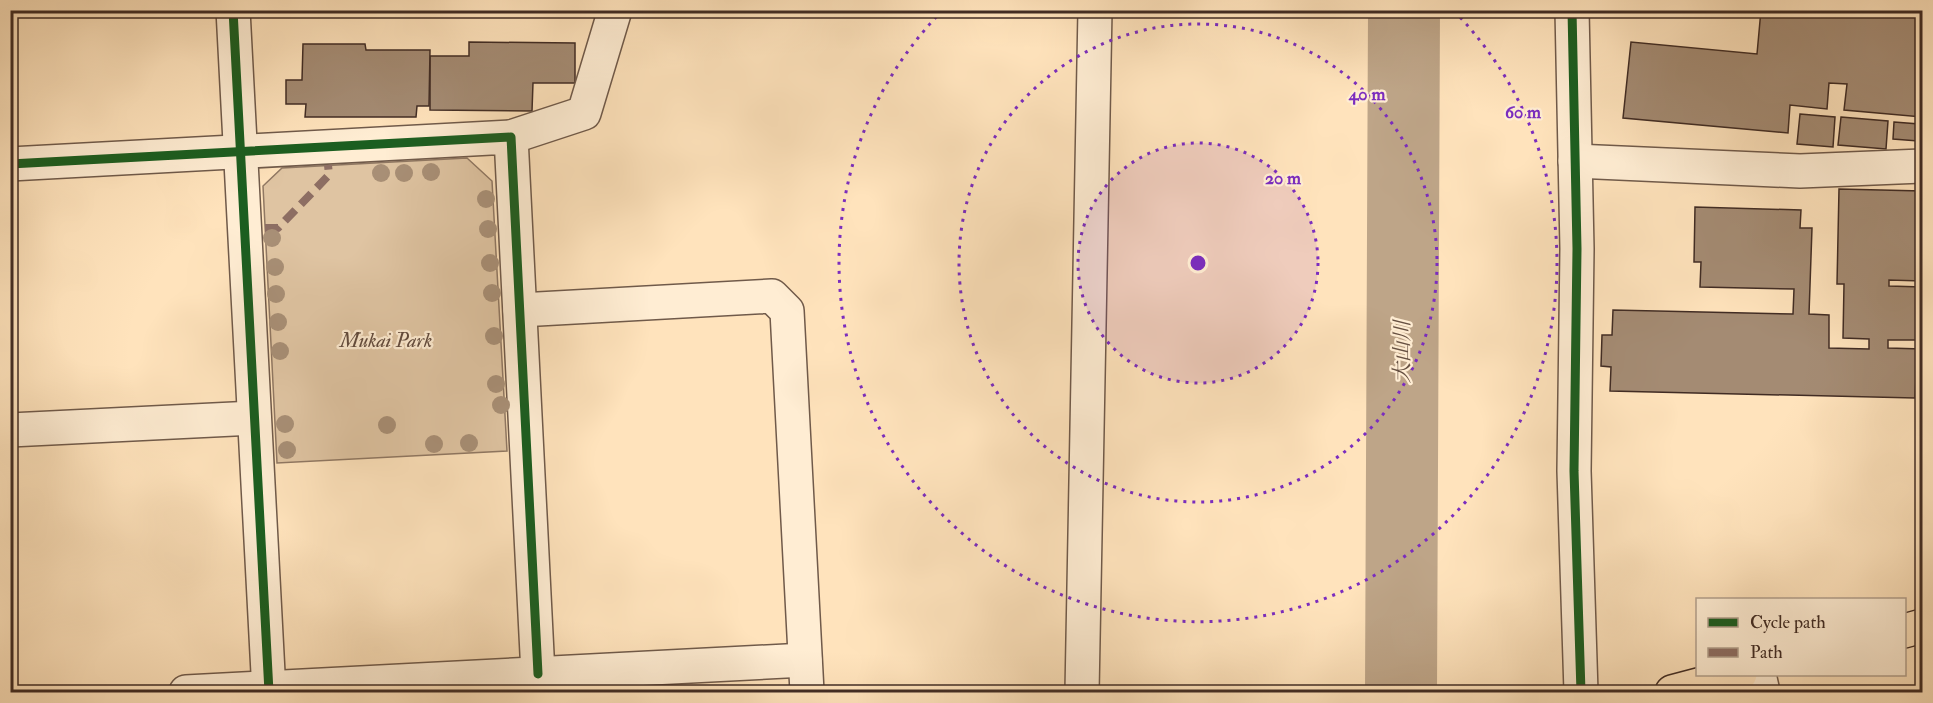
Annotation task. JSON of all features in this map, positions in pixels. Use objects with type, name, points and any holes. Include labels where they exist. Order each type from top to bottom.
[{"type":"main road","points":[[1906,631],[1923,626]]},
{"type":"main road","points":[[1672,693],[1736,676]]},
{"type":"street","points":[[233,10],[269,690]]},
{"type":"street","points":[[10,164],[511,137],[584,113],[615,10]]},
{"type":"street","points":[[1082,693],[1095,10]]},
{"type":"street","points":[[1572,10],[1577,249],[1574,471],[1581,693]]},
{"type":"street","points":[[511,137],[538,674]]},
{"type":"street","points":[[1575,161],[1800,171],[1923,166]]},
{"type":"street","points":[[520,310],[772,296],[787,311],[807,693]]},
{"type":"street","points":[[10,430],[254,418]]},
{"type":"street","points":[[186,693],[805,660]]},
{"type":"street","points":[[1759,676],[1763,693]]},
{"type":"green space","name":"Mukai Park","points":[[467,158],[492,181],[507,451],[277,463],[263,186],[282,168]]},
{"type":"building","points":[[1761,10],[1922,10],[1922,117],[1844,110],[1847,84],[1829,83],[1827,109],[1790,105],[1788,133],[1623,118],[1631,42],[1757,54]]},
{"type":"building","points":[[469,42],[575,43],[575,83],[533,83],[532,111],[430,110],[430,56],[469,56]]},
{"type":"building","points":[[303,44],[365,44],[366,50],[430,50],[429,106],[417,106],[416,117],[305,117],[306,104],[286,104],[286,80],[302,80]]},
{"type":"building","points":[[1800,114],[1835,117],[1833,147],[1797,144]]},
{"type":"building","points":[[1841,117],[1888,121],[1886,149],[1838,145]]},
{"type":"building","points":[[1894,122],[1919,124],[1918,141],[1893,139]]},
{"type":"building","points":[[1839,189],[1922,191],[1922,281],[1889,280],[1889,286],[1922,287],[1922,340],[1888,340],[1888,348],[1922,349],[1922,378],[1916,378],[1915,398],[1610,391],[1611,367],[1601,366],[1602,335],[1612,335],[1613,310],[1793,314],[1794,289],[1700,287],[1701,262],[1694,262],[1695,207],[1801,210],[1800,228],[1812,228],[1809,314],[1829,315],[1829,348],[1869,349],[1869,339],[1843,338],[1844,284],[1837,284]]},
{"type":"waterway","name":"大山川","points":[[1401,692],[1404,10]]},
{"type":"marked path","points":[[265,228],[278,228],[329,175],[328,165]]},
{"type":"cycle path","points":[[233,10],[269,692]]},
{"type":"cycle path","points":[[1572,10],[1577,249],[1574,471],[1581,692]]},
{"type":"cycle path","points":[[10,164],[511,137],[538,674]]}]
